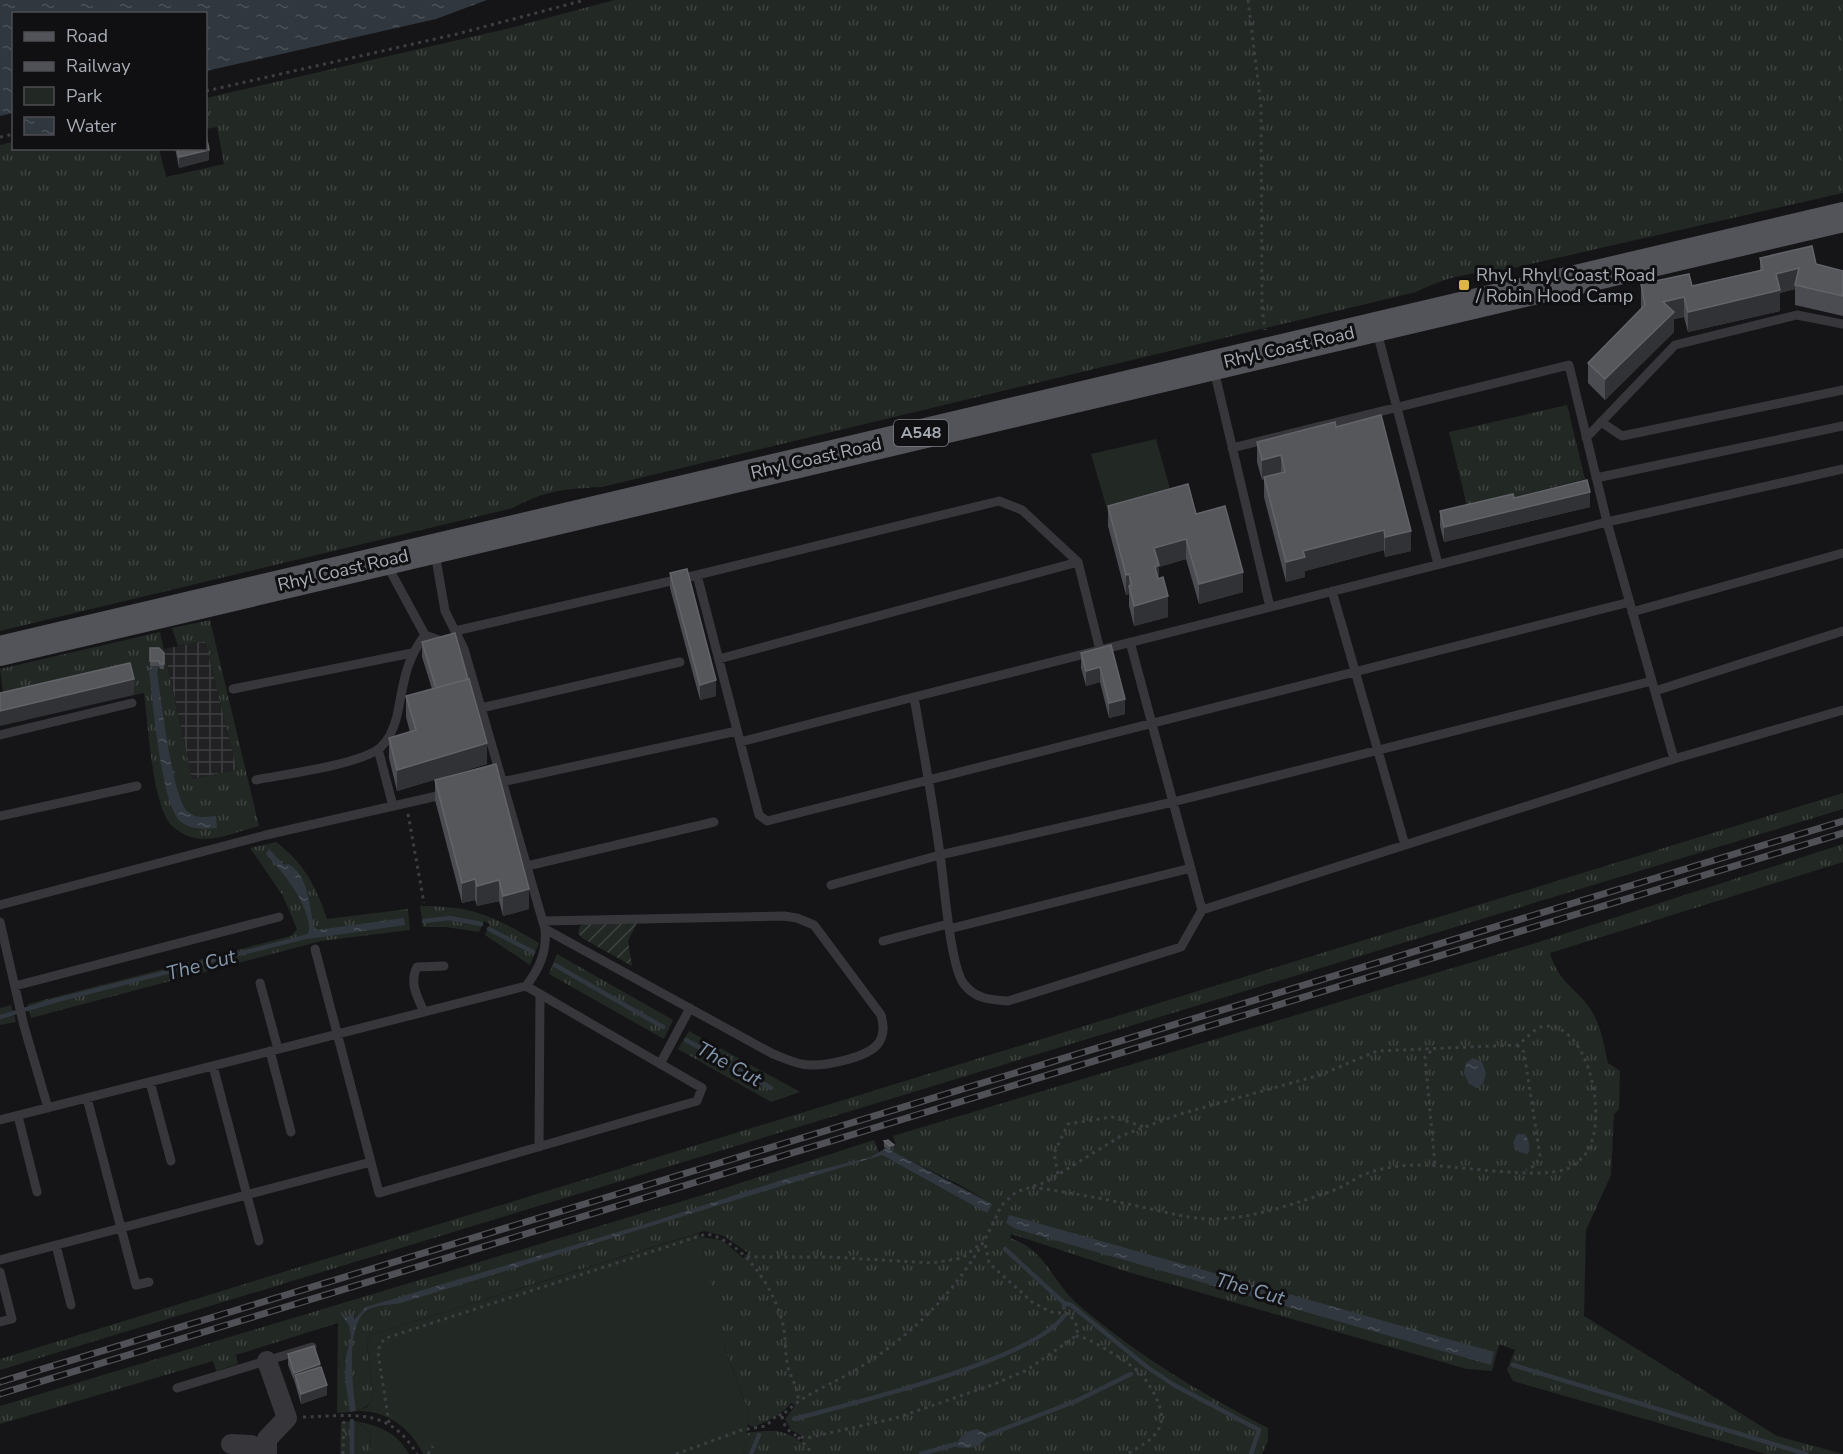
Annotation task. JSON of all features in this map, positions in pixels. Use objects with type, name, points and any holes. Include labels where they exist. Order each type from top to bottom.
[{"type":"main road","name":"Rhyl Coast Road","points":[[0,651],[1843,216]]},
{"type":"street","points":[[231,1444],[251,1445],[267,1454],[267,1439],[287,1418],[267,1361]]},
{"type":"lane","points":[[1586,438],[1675,345],[1797,315],[1843,324]]},
{"type":"lane","points":[[1376,326],[1438,564]]},
{"type":"lane","points":[[1213,365],[1270,607]]},
{"type":"lane","points":[[1232,448],[1569,365],[1607,522],[1674,759]]},
{"type":"lane","points":[[1601,422],[1622,436],[1843,390]]},
{"type":"lane","points":[[1596,478],[1843,426]]},
{"type":"lane","points":[[740,742],[1607,522],[1843,470]]},
{"type":"lane","points":[[455,631],[999,501],[1022,510],[1078,562],[1100,650]]},
{"type":"lane","points":[[0,1119],[526,986],[536,972],[546,946],[544,925],[464,649],[445,611],[434,548]]},
{"type":"lane","points":[[697,575],[759,815],[767,821],[1843,553]]},
{"type":"lane","points":[[384,560],[425,635],[464,649]]},
{"type":"lane","points":[[718,659],[1078,562]]},
{"type":"lane","points":[[1332,591],[1405,845]]},
{"type":"lane","points":[[1655,691],[1843,631]]},
{"type":"lane","points":[[256,780],[357,759],[378,749],[394,726],[405,671],[412,653],[425,635]]},
{"type":"lane","points":[[1130,642],[1202,910]]},
{"type":"lane","points":[[234,689],[412,653]]},
{"type":"lane","points":[[481,708],[680,662]]},
{"type":"lane","points":[[831,885],[940,855],[1173,802],[1652,681]]},
{"type":"lane","points":[[914,697],[940,855],[949,926],[962,982],[974,995],[988,1000],[1008,1001],[1181,947],[1202,910],[1674,759],[1843,710]]},
{"type":"lane","points":[[0,735],[132,703]]},
{"type":"lane","points":[[492,784],[737,731]]},
{"type":"lane","points":[[378,749],[393,806]]},
{"type":"lane","points":[[0,816],[137,786]]},
{"type":"lane","points":[[0,905],[266,836],[460,791]]},
{"type":"lane","points":[[527,866],[714,822]]},
{"type":"lane","points":[[883,940],[1191,868]]},
{"type":"lane","points":[[15,986],[279,917]]},
{"type":"lane","points":[[797,918],[814,925],[881,1015],[884,1027],[876,1047],[825,1065],[806,1066],[773,1054],[544,925],[797,918]]},
{"type":"lane","points":[[0,922],[24,1026],[48,1108]]},
{"type":"lane","points":[[315,949],[379,1193],[698,1101],[702,1088],[526,986]]},
{"type":"lane","points":[[424,1012],[413,989],[413,975],[417,967],[444,966]]},
{"type":"lane","points":[[0,969],[10,967]]},
{"type":"lane","points":[[260,983],[291,1132]]},
{"type":"lane","points":[[539,1147],[540,994]]},
{"type":"lane","points":[[660,1064],[690,1008]]},
{"type":"lane","points":[[213,1066],[259,1241]]},
{"type":"lane","points":[[150,1082],[171,1161]]},
{"type":"lane","points":[[87,1098],[136,1285],[149,1282]]},
{"type":"lane","points":[[18,1116],[38,1192]]},
{"type":"lane","points":[[0,1260],[371,1162]]},
{"type":"lane","points":[[57,1245],[72,1305]]},
{"type":"lane","points":[[0,1272],[12,1319],[0,1322]]},
{"type":"lane","points":[[177,1388],[312,1347]]},
{"type":"path","points":[[207,91],[457,34],[585,0]]},
{"type":"path","points":[[1248,0],[1261,105],[1262,309],[1268,352]]},
{"type":"path","points":[[406,804],[424,903]]},
{"type":"path","points":[[782,1416],[798,1402],[859,1368],[921,1321],[947,1296],[986,1239],[1001,1206],[1016,1192],[1058,1174],[1121,1136],[1180,1114],[1320,1075],[1377,1051],[1517,1045],[1526,1041],[1534,1031],[1546,1026],[1554,1027],[1576,1040],[1581,1048],[1597,1120],[1594,1141],[1584,1156],[1569,1168],[1543,1172],[1435,1166],[1390,1167],[1365,1174],[1335,1190],[1288,1204],[1215,1219],[1180,1217],[1075,1192],[1030,1187]]},
{"type":"path","points":[[1517,1045],[1524,1053],[1540,1156],[1536,1165],[1519,1171]]},
{"type":"path","points":[[1433,1050],[1425,1057],[1425,1074],[1435,1166]]},
{"type":"path","points":[[1058,1174],[1054,1153],[1068,1124],[1112,1117],[1145,1127]]},
{"type":"path","points":[[389,1423],[378,1353],[380,1344],[386,1338],[702,1234],[723,1238],[747,1257],[771,1296],[784,1328],[786,1360],[797,1387],[798,1402]]},
{"type":"path","points":[[747,1257],[830,1257],[932,1263],[962,1258],[986,1239]]},
{"type":"path","points":[[798,1437],[807,1438],[896,1418],[992,1385],[1027,1370],[1076,1336],[1078,1328],[1070,1314],[1044,1310],[989,1263],[986,1256],[986,1239]]},
{"type":"path","points":[[1076,1336],[1086,1338],[1137,1371],[1157,1404],[1162,1419],[1157,1434],[1127,1454]]},
{"type":"path","points":[[676,1454],[742,1430],[766,1426],[778,1414],[782,1416]]},
{"type":"path","points":[[782,1416],[784,1426],[798,1437],[813,1454]]},
{"type":"path","points":[[343,1454],[346,1417]]},
{"type":"path","points":[[287,1418],[373,1417],[389,1423],[404,1434],[417,1454]]},
{"type":"path","points":[[428,1454],[432,1446]]},
{"type":"shaded area","points":[[205,641],[237,770],[192,779],[164,649]]},
{"type":"green space","points":[[614,0],[1843,0],[1843,193],[1495,272],[1454,277],[1416,292],[602,487],[556,492],[535,497],[513,508],[0,631],[0,145],[12,142],[12,150],[159,150],[166,177],[224,164],[217,127],[207,129],[207,98],[506,29]]},
{"type":"green space","points":[[1567,405],[1585,479],[1510,498],[1469,514],[1449,432]]},
{"type":"green space","points":[[1156,439],[1171,492],[1109,516],[1091,454]]},
{"type":"green space","points":[[210,620],[259,826],[203,839],[183,834],[170,824],[163,810],[154,778],[144,693],[134,695],[130,678],[5,707],[0,669],[160,632],[192,779],[237,770],[205,641],[178,646],[172,628]]},
{"type":"green space","points":[[1843,793],[1843,809],[0,1370],[0,1359]]},
{"type":"green space","points":[[276,842],[294,858],[308,876],[327,919],[408,909],[410,930],[321,941],[31,1018],[28,1004],[291,936],[297,929],[283,896],[250,848]]},
{"type":"green space","points":[[1843,844],[1843,862],[1550,953],[1558,972],[1585,1002],[1594,1016],[1602,1035],[1608,1063],[1620,1071],[1619,1109],[1614,1114],[1611,1175],[1586,1230],[1584,1316],[1777,1436],[1843,1454],[1766,1454],[1513,1381],[1507,1370],[1515,1350],[1499,1344],[1492,1371],[1467,1369],[1128,1272],[1011,1234],[1010,1238],[1023,1244],[1041,1259],[1070,1297],[1124,1341],[1195,1387],[1268,1428],[1268,1441],[1262,1454],[743,1454],[745,1433],[781,1432],[801,1442],[804,1437],[791,1430],[785,1419],[795,1406],[791,1403],[779,1415],[769,1420],[752,1427],[748,1424],[747,1408],[726,1352],[700,1237],[722,1240],[743,1258],[748,1253],[724,1236],[704,1231],[370,1335],[367,1342],[373,1398],[370,1403],[358,1410],[337,1413],[338,1323],[236,1355],[238,1364],[216,1371],[213,1361],[0,1424],[0,1406],[709,1193],[874,1140],[879,1152],[888,1159],[992,1204],[960,1185],[890,1151],[896,1145],[893,1136],[1536,943]]},
{"type":"green space","points":[[420,906],[439,906],[469,911],[509,926],[539,943],[530,965],[485,935],[490,924],[484,921],[479,932],[446,927],[423,927]]},
{"type":"green space","points":[[637,923],[628,941],[632,966],[582,938],[578,933],[583,924]]},
{"type":"green space","points":[[557,954],[673,1020],[664,1039],[549,974]]},
{"type":"green space","points":[[11,1005],[16,1022],[0,1025],[0,1008]]},
{"type":"green space","points":[[689,1031],[800,1092],[771,1102],[678,1049]]},
{"type":"green space","points":[[699,1233],[726,1352],[747,1408],[748,1424],[743,1454],[423,1454],[418,1444],[396,1422],[367,1411],[356,1411],[367,1407],[373,1398],[367,1342],[370,1335]]},
{"type":"green space","points":[[356,1421],[370,1432],[371,1454],[340,1454],[341,1422]]},
{"type":"green space","points":[[356,1421],[387,1431],[399,1440],[409,1454],[371,1454],[370,1432]]},
{"type":"water","points":[[0,0],[487,0],[436,19],[207,71],[207,12],[12,12],[12,113],[0,116]]},
{"type":"water","points":[[150,666],[159,666],[157,672],[168,744],[181,800],[186,810],[193,815],[216,816],[217,828],[194,828],[181,822],[174,812],[168,796],[159,752]]},
{"type":"water","points":[[269,849],[284,865],[288,864],[300,876],[307,892],[314,927],[317,930],[404,918],[405,925],[308,939],[309,924],[302,904],[286,878],[266,854]]},
{"type":"water","points":[[1473,1058],[1482,1062],[1486,1073],[1483,1084],[1477,1088],[1469,1084],[1464,1073],[1466,1063]]},
{"type":"water","points":[[1517,1134],[1525,1134],[1529,1146],[1528,1154],[1519,1152],[1513,1143]]},
{"type":"water","points":[[886,1148],[992,1204],[987,1213],[882,1155],[401,1303],[372,1308],[361,1316],[353,1341],[353,1388],[356,1411],[350,1412],[345,1378],[346,1357],[351,1336],[349,1325],[340,1313],[342,1312],[346,1317],[353,1313],[354,1320],[366,1307],[655,1221],[788,1178],[871,1157]]},
{"type":"water","points":[[1009,1215],[1494,1352],[1491,1365],[1016,1229],[1006,1223]]},
{"type":"water","points":[[977,1429],[988,1435],[981,1443],[970,1448],[956,1447],[964,1435]]},
{"type":"building","points":[[207,140],[209,150],[179,157],[177,150],[207,150]]},
{"type":"building","points":[[1812,246],[1816,264],[1843,271],[1843,296],[1795,285],[1799,268],[1776,274],[1780,290],[1688,312],[1684,297],[1663,302],[1674,312],[1605,379],[1588,363],[1645,305],[1641,284],[1689,274],[1692,286],[1763,270],[1760,258]]},
{"type":"building","points":[[1381,415],[1411,531],[1385,537],[1384,530],[1303,551],[1305,557],[1286,562],[1264,477],[1285,472],[1281,455],[1262,460],[1257,442],[1335,422],[1336,427]]},
{"type":"building","points":[[1587,480],[1590,492],[1444,527],[1440,511],[1513,494],[1514,498]]},
{"type":"building","points":[[1188,484],[1196,514],[1225,506],[1243,572],[1199,584],[1186,539],[1154,548],[1159,565],[1155,567],[1158,579],[1163,577],[1168,596],[1134,606],[1129,586],[1132,585],[1129,574],[1126,575],[1108,506]]},
{"type":"building","points":[[687,569],[716,680],[700,685],[670,573]]},
{"type":"building","points":[[455,633],[468,679],[436,688],[422,642]]},
{"type":"building","points":[[1111,645],[1125,699],[1109,703],[1100,667],[1086,671],[1081,653]]},
{"type":"building","points":[[150,648],[159,648],[164,653],[164,664],[160,664],[159,661],[150,661]]},
{"type":"building","points":[[130,663],[134,679],[0,711],[0,693]]},
{"type":"building","points":[[469,679],[487,743],[397,770],[389,738],[416,730],[406,696]]},
{"type":"building","points":[[496,764],[529,889],[503,896],[499,880],[477,886],[475,879],[462,883],[435,780]]},
{"type":"building","points":[[888,1140],[894,1145],[890,1146],[884,1141]]},
{"type":"building","points":[[314,1346],[320,1364],[294,1373],[288,1354]]},
{"type":"building","points":[[321,1367],[327,1385],[301,1394],[295,1375]]},
{"type":"waterway","name":"The Cut","points":[[424,921],[450,918],[481,924]]},
{"type":"waterway","name":"The Cut","points":[[489,929],[533,952]]},
{"type":"waterway","name":"The Cut","points":[[0,1017],[57,1000],[313,935]]},
{"type":"waterway","name":"The Cut","points":[[555,965],[663,1027]]},
{"type":"waterway","name":"The Cut","points":[[686,1040],[771,1088]]},
{"type":"waterway","points":[[1005,1249],[1064,1303],[1064,1308]]},
{"type":"waterway","points":[[1064,1303],[1071,1305],[1147,1367],[1174,1385],[1259,1430],[1251,1454]]},
{"type":"waterway","points":[[794,1419],[897,1391],[980,1364],[1016,1349],[1045,1333],[1064,1316]]},
{"type":"waterway","name":"The Cut","points":[[1513,1365],[1806,1454]]},
{"type":"waterway","points":[[988,1435],[1076,1401],[1131,1374]]},
{"type":"waterway","points":[[352,1421],[352,1454]]},
{"type":"waterway","points":[[751,1454],[759,1435]]},
{"type":"waterway","points":[[921,1454],[956,1444]]},
{"type":"railway","points":[[0,1382],[1843,821]]},
{"type":"railway","points":[[0,1394],[1843,833]]},
{"type":"place","name":"Rhyl, Rhyl Coast Road / Robin Hood Camp","points":[[1464,285]]}]
